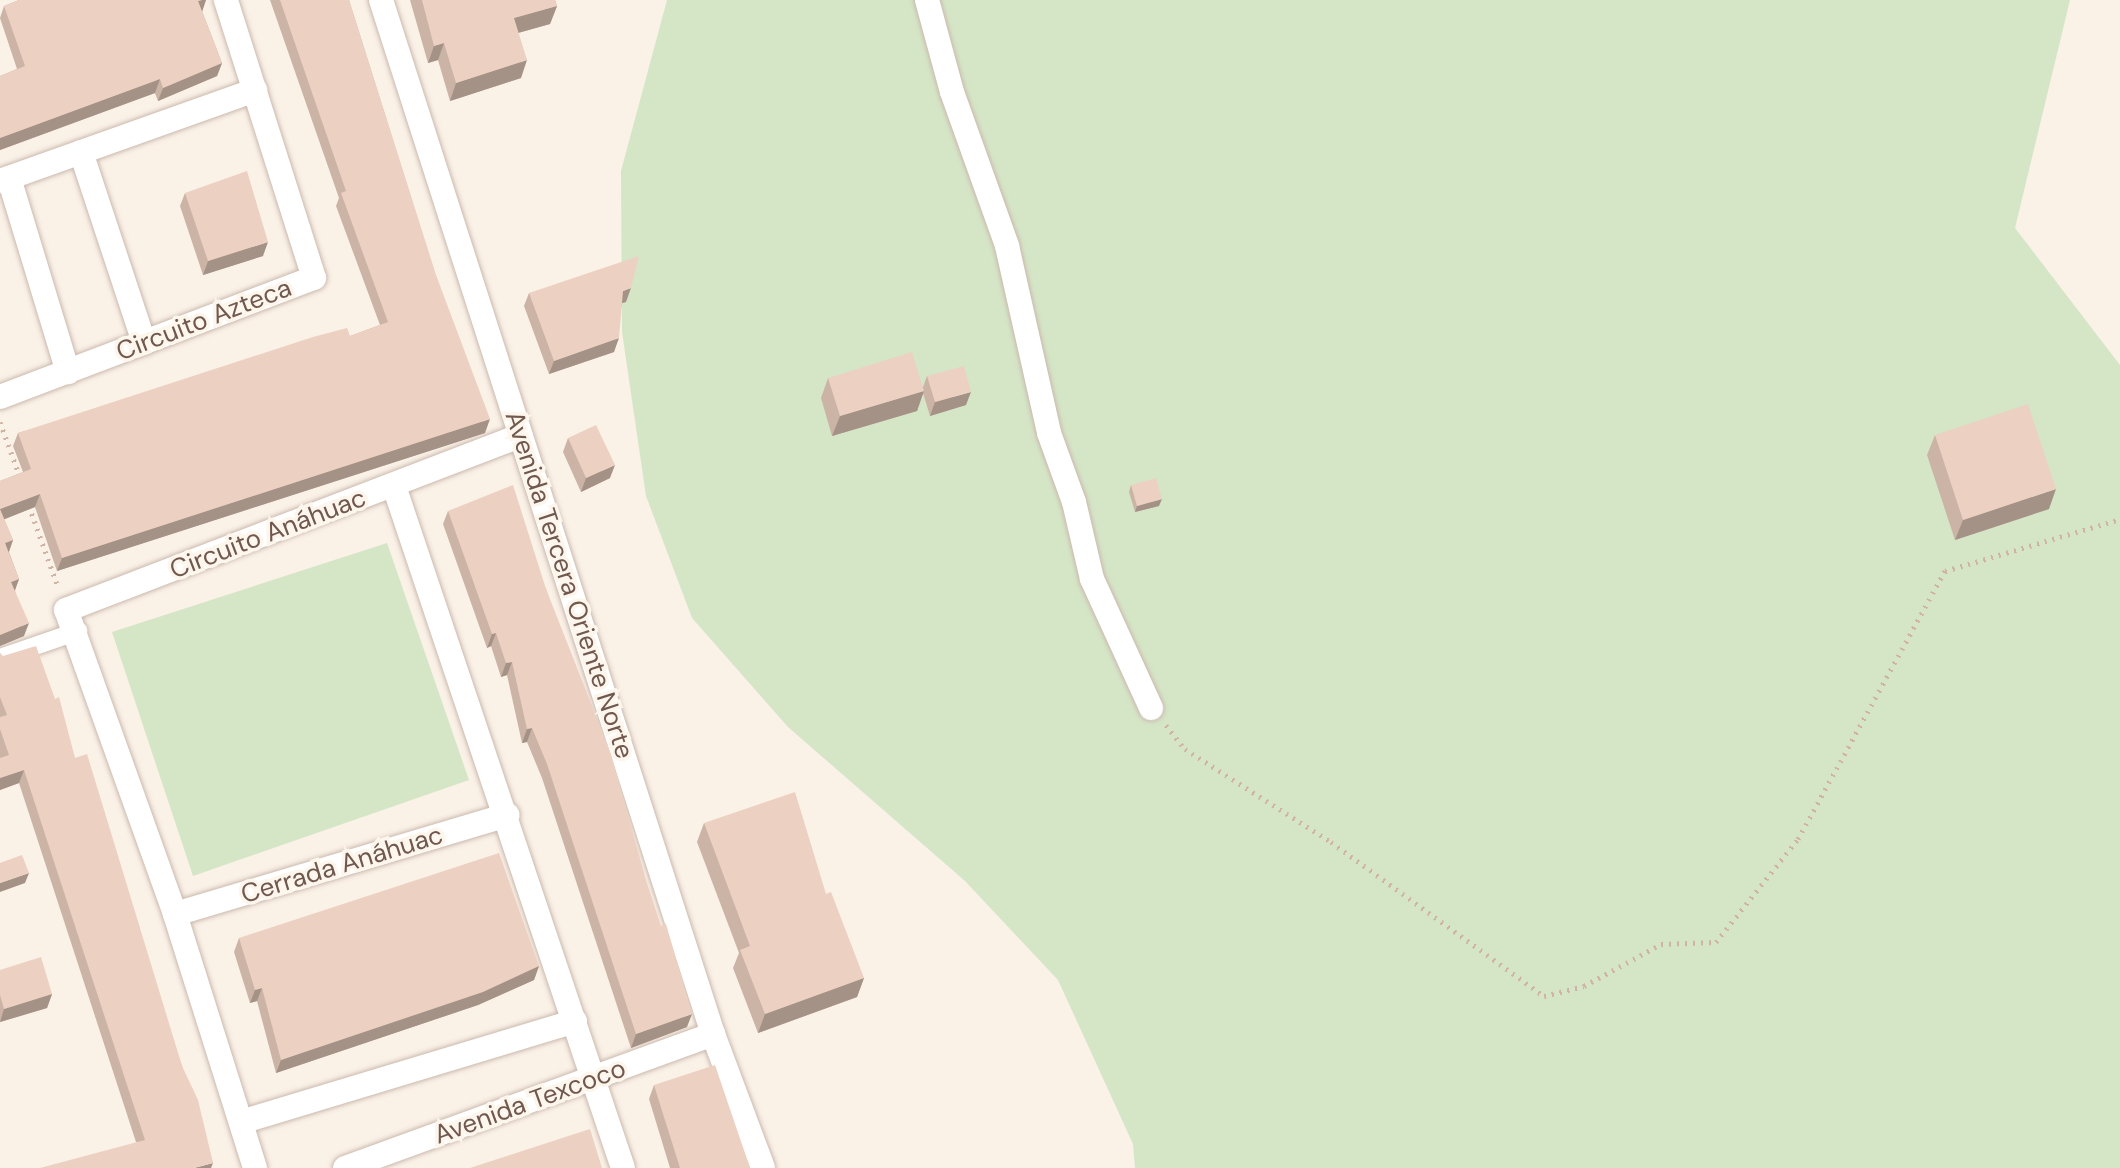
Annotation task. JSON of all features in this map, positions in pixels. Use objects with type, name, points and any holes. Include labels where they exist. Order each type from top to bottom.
[{"type":"street","name":"Circuito Azteca","points":[[0,397],[314,278],[226,0]]},
{"type":"street","name":"Avenida Tercera Oriente Norte","points":[[381,0],[713,1034],[763,1168]]},
{"type":"street","points":[[927,0],[952,92],[1007,246],[1049,433],[1074,502],[1092,579],[1151,708]]},
{"type":"street","points":[[68,372],[4,179],[255,90]]},
{"type":"street","points":[[81,152],[144,343]]},
{"type":"street","points":[[394,486],[521,435]]},
{"type":"street","name":"Circuito Anáhuac","points":[[66,610],[394,486],[597,1079],[623,1168]]},
{"type":"street","points":[[66,610],[78,631],[175,914],[255,1168]]},
{"type":"street","points":[[0,658],[78,631]]},
{"type":"street","name":"Cerrada Anáhuac","points":[[175,914],[508,815]]},
{"type":"street","points":[[241,1122],[575,1021]]},
{"type":"street","name":"Avenida Texcoco","points":[[345,1168],[597,1079],[713,1034]]},
{"type":"path","points":[[0,422],[20,479]]},
{"type":"path","points":[[25,494],[66,610]]},
{"type":"path","points":[[1151,708],[1185,749],[1331,842],[1544,996],[1584,986],[1661,944],[1716,942],[1798,839],[1945,571],[2120,519]]},
{"type":"green space","points":[[667,0],[2070,0],[2015,228],[2120,365],[2120,1168],[1135,1168],[1133,1144],[1058,980],[965,881],[788,727],[692,618],[646,496],[622,332],[621,171]]},
{"type":"green space","points":[[387,543],[469,780],[193,876],[112,632]]},
{"type":"building","points":[[19,0],[202,0],[198,1],[222,63],[163,88],[160,79],[0,138],[0,76],[25,66],[4,6]]},
{"type":"building","points":[[280,0],[349,0],[436,275],[490,419],[62,558],[40,494],[0,509],[0,481],[31,469],[18,433],[313,337],[347,328],[350,336],[388,322],[341,193],[346,191]]},
{"type":"building","points":[[422,0],[555,0],[557,6],[514,18],[527,60],[456,83],[444,43],[434,46]]},
{"type":"building","points":[[247,171],[268,242],[208,261],[185,193]]},
{"type":"building","points":[[639,256],[631,288],[623,291],[619,338],[554,361],[529,293]]},
{"type":"building","points":[[912,352],[924,391],[840,416],[828,378]]},
{"type":"building","points":[[964,366],[971,392],[935,402],[927,376]]},
{"type":"building","points":[[2028,404],[2056,489],[1963,520],[1935,435]]},
{"type":"building","points":[[596,425],[615,465],[586,478],[568,438]]},
{"type":"building","points":[[1156,478],[1162,499],[1137,506],[1131,485]]},
{"type":"building","points":[[513,485],[546,589],[611,754],[646,880],[661,926],[666,924],[692,1014],[636,1034],[547,764],[532,728],[527,729],[512,662],[506,663],[496,633],[492,634],[448,511]]},
{"type":"building","points":[[0,509],[13,540],[5,543],[19,579],[11,582],[29,623],[0,635]]},
{"type":"building","points":[[36,646],[55,699],[59,697],[75,758],[87,754],[182,1066],[198,1100],[213,1163],[194,1168],[40,1168],[145,1140],[24,770],[0,778],[0,758],[9,755],[0,729],[0,717],[7,715],[0,697],[0,653],[3,656]]},
{"type":"building","points":[[795,792],[826,894],[831,892],[864,978],[765,1014],[740,950],[750,946],[704,823]]},
{"type":"building","points":[[499,853],[539,966],[483,992],[281,1060],[262,988],[255,990],[239,938]]},
{"type":"building","points":[[22,855],[29,873],[0,883],[0,863]]},
{"type":"building","points":[[41,957],[52,994],[4,1009],[0,995],[0,970]]},
{"type":"building","points":[[715,1065],[750,1168],[680,1168],[654,1085]]},
{"type":"building","points":[[590,1129],[602,1168],[470,1168]]}]
